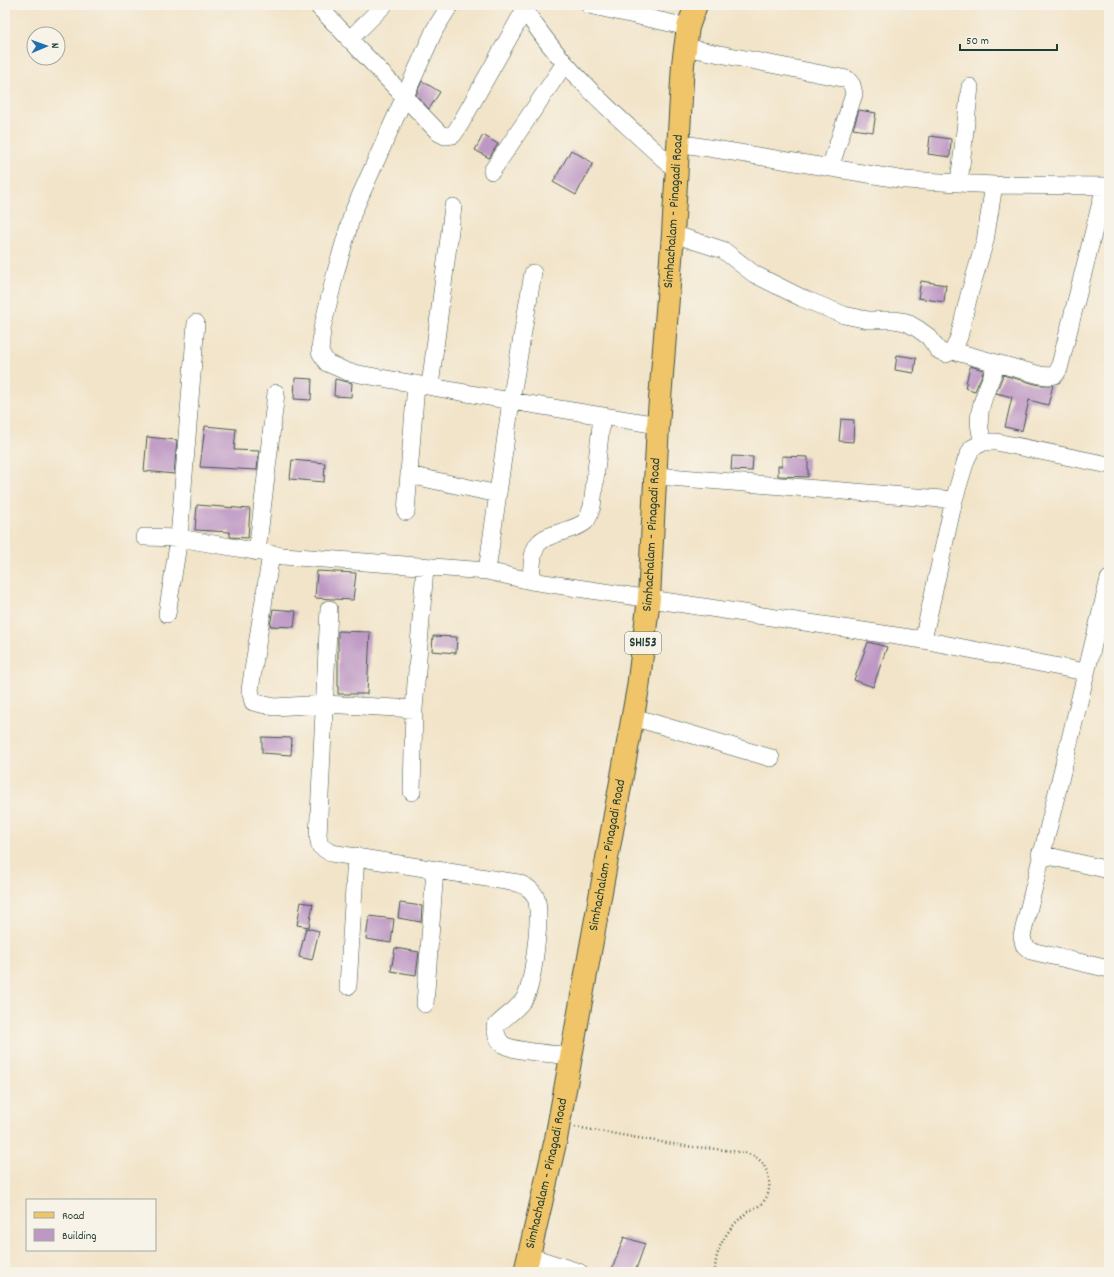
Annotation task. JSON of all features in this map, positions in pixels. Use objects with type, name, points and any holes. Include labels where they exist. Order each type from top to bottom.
[{"type":"main road","name":"Simhachalam - Pinagadi Road","points":[[527,1264],[559,1124],[633,717],[649,598],[657,476],[658,425],[673,234],[676,170],[686,37],[696,5]]},
{"type":"street","points":[[317,5],[404,98],[439,133],[445,136],[453,135],[458,128],[529,9],[565,63],[596,97],[676,170]]},
{"type":"street","points":[[349,40],[384,5]]},
{"type":"street","points":[[589,5],[608,7],[686,37],[847,79],[852,85],[854,94],[830,168]]},
{"type":"street","points":[[447,6],[435,29],[353,212],[325,314],[320,352],[327,363],[348,372],[658,425]]},
{"type":"street","points":[[492,171],[565,63]]},
{"type":"street","points":[[959,183],[970,87]]},
{"type":"street","points":[[673,234],[723,250],[754,274],[837,312],[868,320],[894,320],[906,322],[929,337],[941,352],[946,354],[953,351],[1048,376],[1055,375],[1059,369],[1107,186],[994,185],[905,180],[678,143]]},
{"type":"street","points":[[953,351],[959,337],[969,295],[985,241],[994,185]]},
{"type":"street","points":[[406,512],[409,475],[422,385],[454,207]]},
{"type":"street","points":[[487,571],[512,401],[533,273]]},
{"type":"street","points":[[167,614],[179,538],[196,323]]},
{"type":"street","points":[[984,442],[980,433],[978,422],[980,410],[997,363]]},
{"type":"street","points":[[276,393],[264,553],[250,690],[253,702],[274,707],[324,704],[414,709]]},
{"type":"street","points":[[531,581],[534,553],[538,543],[549,537],[575,528],[587,520],[592,507],[602,416]]},
{"type":"street","points":[[923,640],[954,500],[966,460],[972,448],[984,442],[996,442],[1109,465]]},
{"type":"street","points":[[409,475],[498,494]]},
{"type":"street","points":[[657,476],[954,500]]},
{"type":"street","points":[[144,537],[179,538],[264,553],[425,568],[487,571],[531,581],[923,640],[1085,672]]},
{"type":"street","points":[[412,792],[414,709],[425,568]]},
{"type":"street","points":[[1109,580],[1040,854],[1022,936],[1024,946],[1031,951],[1109,969]]},
{"type":"street","points":[[329,609],[318,836],[320,846],[331,853],[518,883],[532,891],[538,906],[533,969],[530,983],[522,1002],[495,1026],[496,1033],[501,1043],[507,1046],[533,1052],[571,1056]]},
{"type":"street","points":[[633,717],[771,758]]},
{"type":"street","points":[[1040,854],[1109,870]]},
{"type":"street","points":[[348,986],[356,856]]},
{"type":"street","points":[[425,1004],[435,870]]},
{"type":"street","points":[[527,1264],[579,1272]]},
{"type":"path","points":[[559,1124],[686,1146],[740,1153],[756,1157],[767,1168],[769,1188],[767,1195],[764,1202],[736,1222],[724,1237],[715,1261],[715,1272]]},
{"type":"building","points":[[422,81],[440,92],[429,109],[416,95]]},
{"type":"building","points":[[859,110],[876,113],[873,132],[853,129]]},
{"type":"building","points":[[483,135],[498,144],[489,158],[475,150]]},
{"type":"building","points":[[930,136],[951,139],[950,157],[928,154]]},
{"type":"building","points":[[571,150],[593,163],[576,195],[553,182]]},
{"type":"building","points":[[921,281],[946,285],[944,302],[918,298]]},
{"type":"building","points":[[897,355],[916,358],[914,373],[895,370]]},
{"type":"building","points":[[970,366],[984,370],[975,391],[965,388]]},
{"type":"building","points":[[1003,375],[1039,385],[1053,385],[1048,405],[1029,400],[1022,431],[1005,427],[1012,397],[996,393]]},
{"type":"building","points":[[295,378],[312,379],[311,400],[294,399]]},
{"type":"building","points":[[335,379],[352,383],[351,397],[334,396]]},
{"type":"building","points":[[841,419],[854,420],[853,442],[839,441]]},
{"type":"building","points":[[205,426],[236,429],[234,450],[259,451],[257,470],[200,467]]},
{"type":"building","points":[[147,437],[177,440],[174,474],[144,471]]},
{"type":"building","points":[[732,456],[753,457],[752,471],[731,470]]},
{"type":"building","points":[[782,456],[808,457],[808,477],[778,476],[778,466],[782,466]]},
{"type":"building","points":[[292,460],[325,463],[324,482],[290,479]]},
{"type":"building","points":[[197,505],[250,509],[248,538],[230,537],[230,532],[195,530]]},
{"type":"building","points":[[317,571],[356,573],[353,600],[315,598]]},
{"type":"building","points":[[273,609],[296,611],[294,627],[270,626]]},
{"type":"building","points":[[338,631],[370,632],[367,694],[338,694]]},
{"type":"building","points":[[433,636],[457,637],[456,653],[432,651]]},
{"type":"building","points":[[868,642],[887,647],[873,687],[854,680]]},
{"type":"building","points":[[262,737],[292,738],[291,755],[262,753]]},
{"type":"building","points":[[301,902],[313,904],[309,927],[297,925]]},
{"type":"building","points":[[400,903],[422,906],[421,922],[398,918]]},
{"type":"building","points":[[369,916],[394,919],[391,943],[366,939]]},
{"type":"building","points":[[306,928],[319,931],[312,960],[299,957]]},
{"type":"building","points":[[395,948],[419,952],[416,975],[391,971]]},
{"type":"building","points":[[624,1237],[645,1244],[635,1272],[611,1272]]}]
